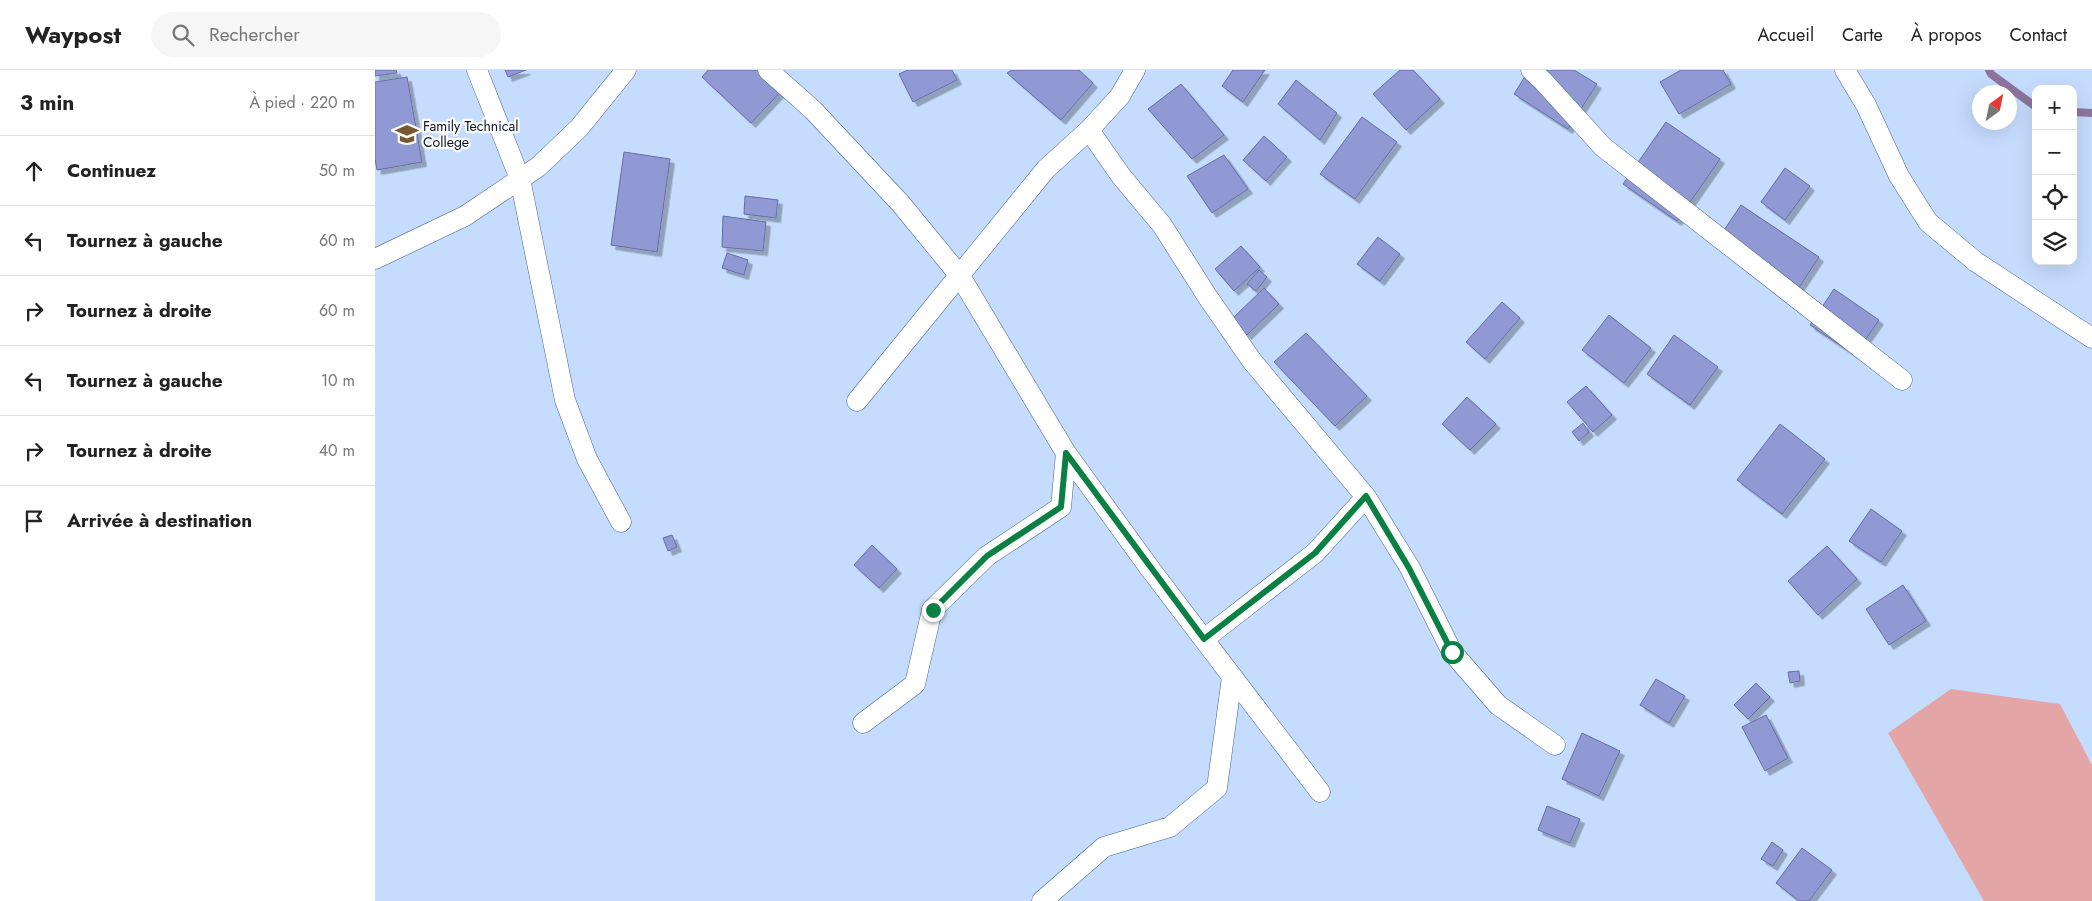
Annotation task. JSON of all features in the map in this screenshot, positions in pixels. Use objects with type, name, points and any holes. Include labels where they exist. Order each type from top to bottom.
[{"type":"street","points":[[477,70],[520,179],[565,400],[587,459],[621,522]]},
{"type":"street","points":[[375,259],[465,216],[539,167],[579,128],[626,70]]},
{"type":"street","points":[[768,70],[813,110],[901,204],[960,276],[1066,453],[1320,792]]},
{"type":"street","points":[[857,401],[1046,169],[1089,130],[1120,96],[1135,70]]},
{"type":"street","points":[[1531,70],[1603,147],[1902,380]]},
{"type":"street","points":[[1845,70],[1866,105],[1899,176],[1928,222],[1976,262],[2092,338]]},
{"type":"street","points":[[1089,130],[1121,176],[1162,225],[1207,296],[1252,361],[1366,496],[1409,568],[1452,652],[1497,705],[1555,745]]},
{"type":"street","points":[[863,723],[915,684],[933,610],[987,556],[1061,507],[1066,453]]},
{"type":"street","points":[[1204,639],[1315,553],[1366,496]]},
{"type":"street","points":[[1042,901],[1104,847],[1169,827],[1217,788],[1232,676]]},
{"type":"shaded area","points":[[1951,689],[2060,704],[2092,765],[2092,901],[1984,901],[1888,733]]},
{"type":"building","points":[[375,70],[396,70],[397,73],[375,76]]},
{"type":"building","points":[[505,70],[526,70],[508,77]]},
{"type":"building","points":[[708,70],[768,70],[786,86],[751,123],[702,77]]},
{"type":"building","points":[[908,70],[952,70],[957,80],[913,102],[899,74]]},
{"type":"building","points":[[1012,70],[1079,70],[1093,83],[1061,120],[1007,73]]},
{"type":"building","points":[[1233,70],[1265,70],[1243,102],[1222,86]]},
{"type":"building","points":[[1400,70],[1413,70],[1440,99],[1406,130],[1373,94]]},
{"type":"building","points":[[1529,70],[1574,70],[1597,84],[1568,129],[1514,94]]},
{"type":"building","points":[[1681,70],[1723,70],[1731,84],[1679,114],[1660,82]]},
{"type":"building","points":[[407,77],[422,162],[377,170],[375,159],[375,82]]},
{"type":"building","points":[[1296,80],[1337,113],[1320,140],[1278,104]]},
{"type":"building","points":[[1181,84],[1224,135],[1192,159],[1148,109]]},
{"type":"building","points":[[1362,117],[1397,142],[1355,199],[1320,174]]},
{"type":"building","points":[[1666,122],[1720,159],[1677,221],[1623,184]]},
{"type":"building","points":[[1264,136],[1287,157],[1266,181],[1243,160]]},
{"type":"building","points":[[624,152],[670,159],[657,252],[611,245]]},
{"type":"building","points":[[1224,155],[1248,189],[1212,213],[1187,176]]},
{"type":"building","points":[[1785,168],[1810,186],[1785,220],[1761,202]]},
{"type":"building","points":[[745,196],[778,200],[776,218],[744,214]]},
{"type":"building","points":[[1741,205],[1819,257],[1798,289],[1720,236]]},
{"type":"building","points":[[723,216],[766,222],[763,251],[722,247]]},
{"type":"building","points":[[1378,237],[1400,254],[1380,281],[1357,264]]},
{"type":"building","points":[[1241,246],[1260,267],[1234,291],[1215,269]]},
{"type":"building","points":[[727,253],[748,260],[744,275],[722,268]]},
{"type":"building","points":[[1259,270],[1267,277],[1256,291],[1247,284]]},
{"type":"building","points":[[1264,288],[1279,304],[1247,335],[1232,319]]},
{"type":"building","points":[[1834,289],[1879,320],[1855,355],[1810,325]]},
{"type":"building","points":[[1502,302],[1520,318],[1485,359],[1466,342]]},
{"type":"building","points":[[1609,315],[1651,348],[1624,383],[1582,350]]},
{"type":"building","points":[[1306,333],[1367,396],[1335,426],[1274,362]]},
{"type":"building","points":[[1674,335],[1718,367],[1690,405],[1647,374]]},
{"type":"building","points":[[1586,386],[1612,415],[1593,432],[1567,402]]},
{"type":"building","points":[[1467,397],[1496,424],[1470,450],[1442,424]]},
{"type":"building","points":[[1583,423],[1589,432],[1579,441],[1572,432]]},
{"type":"building","points":[[1780,424],[1825,459],[1782,514],[1737,480]]},
{"type":"building","points":[[1871,509],[1902,531],[1881,562],[1849,541]]},
{"type":"building","points":[[672,535],[677,547],[668,551],[663,538]]},
{"type":"building","points":[[872,545],[897,569],[879,588],[854,565]]},
{"type":"building","points":[[1827,546],[1857,579],[1818,615],[1788,581]]},
{"type":"building","points":[[1903,585],[1926,621],[1889,645],[1866,609]]},
{"type":"building","points":[[1799,671],[1800,681],[1790,683],[1788,672]]},
{"type":"building","points":[[1656,679],[1685,696],[1669,723],[1640,705]]},
{"type":"building","points":[[1756,683],[1770,697],[1748,719],[1734,705]]},
{"type":"building","points":[[1766,715],[1788,758],[1765,771],[1742,727]]},
{"type":"building","points":[[1582,733],[1620,751],[1599,796],[1562,779]]},
{"type":"building","points":[[1547,806],[1580,819],[1570,843],[1538,830]]},
{"type":"building","points":[[1772,842],[1783,850],[1773,866],[1761,859]]},
{"type":"building","points":[[1802,848],[1832,870],[1809,901],[1799,901],[1776,883]]},
{"type":"waterway","points":[[1989,70],[1991,74],[2032,104]]},
{"type":"waterway","points":[[2077,112],[2092,113]]},
{"type":"place","name":"Family Technical College","points":[[407,134]]},
{"type":"route","points":[[933,610],[987,556],[1061,507],[1066,453],[1204,639],[1315,553],[1366,496],[1409,568],[1452,652]]}]
